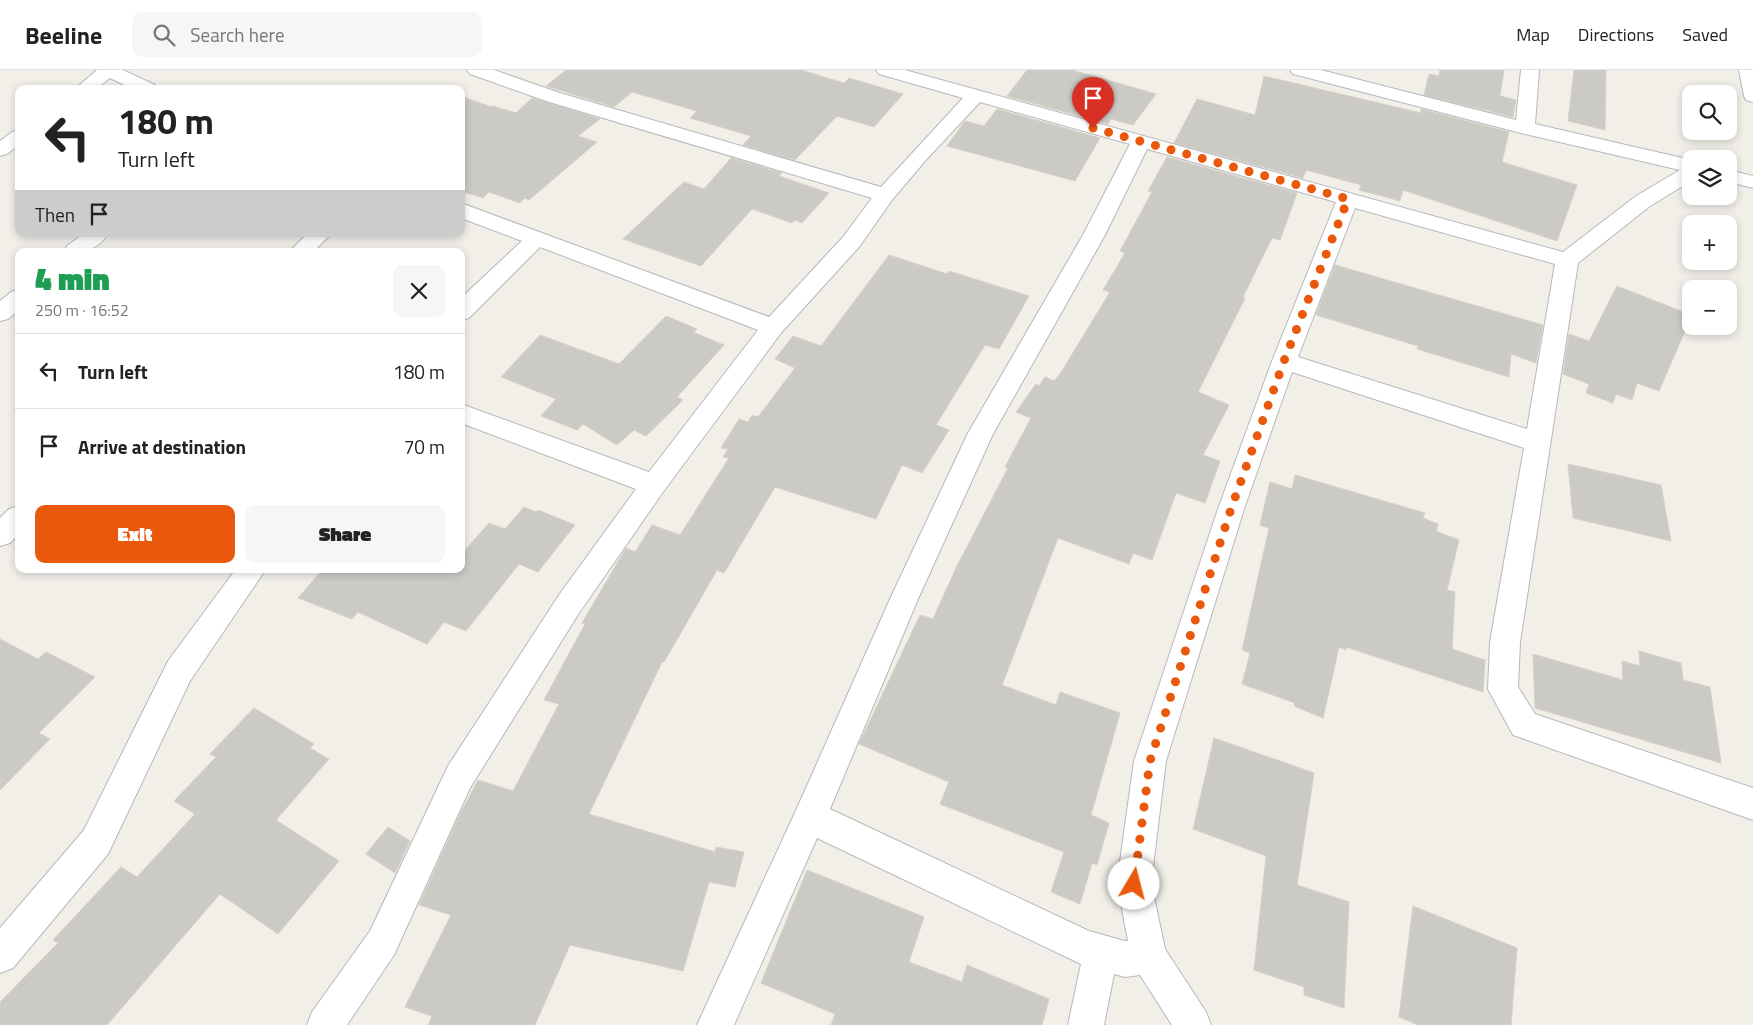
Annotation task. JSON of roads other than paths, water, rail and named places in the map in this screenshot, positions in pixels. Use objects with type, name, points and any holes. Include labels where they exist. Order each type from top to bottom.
[{"type":"street","points":[[89,85],[109,70],[140,85]]},
{"type":"street","points":[[476,70],[553,97],[885,195]]},
{"type":"street","points":[[885,70],[1567,260]]},
{"type":"street","points":[[1299,70],[1345,76],[1525,128],[1682,164]]},
{"type":"street","points":[[1525,128],[1530,70]]},
{"type":"street","points":[[1748,70],[1753,96]]},
{"type":"street","points":[[325,1025],[382,943],[458,777],[569,604],[654,485],[773,327],[851,242],[885,195],[976,95]]},
{"type":"street","points":[[0,150],[15,139]]},
{"type":"street","points":[[715,1025],[810,817],[904,599],[981,433],[1094,235],[1141,142]]},
{"type":"street","points":[[1682,177],[1643,201],[1567,260],[1505,642],[1503,689],[1524,725],[1753,804]]},
{"type":"street","points":[[1737,178],[1753,182]]},
{"type":"street","points":[[1193,1025],[1149,956],[1134,884],[1150,761],[1231,509],[1284,361],[1348,199]]},
{"type":"street","points":[[465,212],[773,327]]},
{"type":"street","points":[[79,248],[93,237]]},
{"type":"street","points":[[304,248],[317,237]]},
{"type":"street","points":[[465,308],[536,239]]},
{"type":"street","points":[[0,312],[15,300]]},
{"type":"street","points":[[1284,361],[1536,442]]},
{"type":"street","points":[[465,414],[654,485]]},
{"type":"street","points":[[0,535],[15,521]]},
{"type":"street","points":[[0,955],[96,842],[179,671],[249,573]]},
{"type":"street","points":[[810,817],[1085,948],[1126,959],[1149,956]]},
{"type":"street","points":[[1086,1025],[1101,952]]}]
